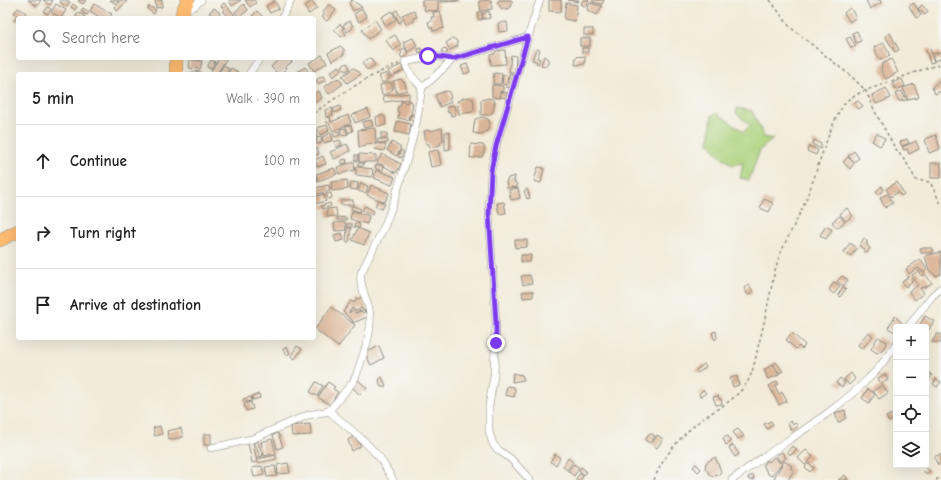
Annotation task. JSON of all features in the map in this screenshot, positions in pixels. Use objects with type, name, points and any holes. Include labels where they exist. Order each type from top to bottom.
[{"type":"highway","points":[[176,60],[176,72]]},
{"type":"highway","points":[[0,240],[16,232]]},
{"type":"street","points":[[186,6],[193,7],[200,0]]},
{"type":"street","points":[[283,16],[292,0]]},
{"type":"street","points":[[530,480],[515,463],[493,444],[488,432],[489,406],[494,375],[496,323],[489,213],[491,171],[496,146],[540,0]]},
{"type":"street","points":[[422,87],[409,74],[405,62],[433,56],[453,59],[528,37]]},
{"type":"street","points":[[211,448],[252,439],[308,415],[329,412],[353,382],[369,336],[370,324],[369,309],[360,280],[361,273],[385,225],[395,198],[411,142],[422,87],[453,59]]},
{"type":"street","points":[[250,72],[259,60]]},
{"type":"street","points":[[910,324],[932,296],[941,288]]},
{"type":"street","points":[[732,480],[830,411],[856,390],[870,377],[893,348]]},
{"type":"street","points":[[329,412],[364,441],[380,458],[393,480]]},
{"type":"path","points":[[770,0],[790,27],[852,77],[866,91],[873,108],[895,148],[906,162],[916,180],[930,182],[941,204]]},
{"type":"path","points":[[316,112],[360,83],[385,70],[405,62]]},
{"type":"path","points":[[654,480],[659,466],[666,454],[680,438],[698,422],[732,400],[748,380],[755,360],[776,269],[784,247],[808,196],[833,126],[841,109],[847,101],[866,91],[941,64]]},
{"type":"path","points":[[936,480],[941,477]]},
{"type":"green space","points":[[737,108],[752,111],[764,137],[773,139],[760,150],[749,180],[740,178],[743,163],[732,165],[717,153],[709,142],[712,115],[717,113],[744,132],[750,125],[736,113]]},
{"type":"building","points":[[28,0],[41,0],[37,6]]},
{"type":"building","points":[[43,0],[53,0],[50,5]]},
{"type":"building","points":[[61,0],[70,2],[67,7],[60,2]]},
{"type":"building","points":[[86,0],[83,4],[78,1]]},
{"type":"building","points":[[110,0],[119,0],[116,4]]},
{"type":"building","points":[[121,0],[127,1],[117,11],[114,7]]},
{"type":"building","points":[[155,0],[162,0],[162,7],[156,8]]},
{"type":"building","points":[[229,0],[241,0],[232,6]]},
{"type":"building","points":[[245,0],[254,0],[256,3],[250,7]]},
{"type":"building","points":[[352,0],[362,7],[353,11],[349,3]]},
{"type":"building","points":[[422,0],[438,0],[438,10],[424,10],[425,6],[422,5]]},
{"type":"building","points":[[440,0],[460,0],[460,1],[440,2]]},
{"type":"building","points":[[491,0],[492,9],[481,11],[479,1]]},
{"type":"building","points":[[500,0],[511,0],[513,2],[510,4],[511,7],[507,10],[506,8],[503,10],[497,2]]},
{"type":"building","points":[[549,0],[561,0],[561,12],[549,11]]},
{"type":"building","points":[[568,0],[579,0],[578,2]]},
{"type":"building","points":[[583,0],[589,0],[586,7],[581,4]]},
{"type":"building","points":[[593,0],[604,0],[602,4],[592,2]]},
{"type":"building","points":[[866,0],[880,0],[881,3],[870,9]]},
{"type":"building","points":[[275,1],[279,9],[270,13],[266,6]]},
{"type":"building","points":[[312,1],[317,8],[309,14],[304,7]]},
{"type":"building","points":[[224,3],[235,15],[229,16],[223,11],[225,10],[221,6]]},
{"type":"building","points":[[566,3],[577,5],[575,21],[564,19]]},
{"type":"building","points":[[590,3],[602,6],[597,15],[587,10]]},
{"type":"building","points":[[914,3],[921,15],[916,18],[909,6]]},
{"type":"building","points":[[56,4],[66,10],[62,16],[58,16],[51,12]]},
{"type":"building","points":[[73,4],[77,7],[75,10],[71,7]]},
{"type":"building","points":[[94,4],[112,14],[110,16],[98,16],[90,11]]},
{"type":"building","points":[[244,4],[248,10],[240,16],[238,16],[235,12]]},
{"type":"building","points":[[329,4],[336,10],[327,21],[322,17],[325,14],[323,12]]},
{"type":"building","points":[[922,5],[928,11],[925,15],[918,9]]},
{"type":"building","points":[[149,6],[156,10],[154,14],[147,9]]},
{"type":"building","points":[[48,7],[51,9],[48,14],[44,12]]},
{"type":"building","points":[[18,8],[26,13],[24,16],[19,16],[14,13]]},
{"type":"building","points":[[83,8],[89,12],[87,15],[81,11]]},
{"type":"building","points":[[214,8],[220,13],[218,16],[213,16],[209,13]]},
{"type":"building","points":[[850,8],[856,17],[850,22],[844,13]]},
{"type":"building","points":[[362,9],[367,17],[359,22],[354,14]]},
{"type":"building","points":[[397,10],[402,21],[399,23],[394,12]]},
{"type":"building","points":[[414,10],[417,17],[413,18],[414,21],[406,24],[402,15]]},
{"type":"building","points":[[257,11],[262,16],[253,16]]},
{"type":"building","points":[[392,11],[396,20],[386,26],[381,17]]},
{"type":"building","points":[[440,11],[444,28],[433,31],[428,22],[432,21],[431,17],[434,17],[433,12]]},
{"type":"building","points":[[489,11],[490,18],[483,19],[482,13]]},
{"type":"building","points":[[478,12],[482,12],[482,20],[478,19]]},
{"type":"building","points":[[77,13],[84,15],[84,16],[76,16]]},
{"type":"building","points":[[375,20],[381,29],[368,39],[362,30]]},
{"type":"building","points":[[350,21],[353,26],[352,29],[347,32],[343,25]]},
{"type":"building","points":[[507,22],[508,31],[499,32],[498,23]]},
{"type":"building","points":[[340,24],[344,28],[342,29],[346,34],[341,37],[334,29]]},
{"type":"building","points":[[584,29],[593,29],[593,35],[584,35]]},
{"type":"building","points":[[857,31],[861,41],[856,43],[852,33]]},
{"type":"building","points":[[890,33],[899,50],[895,52],[885,36]]},
{"type":"building","points":[[395,35],[401,45],[393,51],[386,40]]},
{"type":"building","points":[[850,37],[856,46],[851,48],[846,39]]},
{"type":"building","points":[[413,38],[417,46],[408,52],[403,42]]},
{"type":"building","points":[[453,38],[457,41],[458,46],[450,50],[446,43]]},
{"type":"building","points":[[580,38],[590,38],[590,46],[580,46]]},
{"type":"building","points":[[884,43],[890,56],[879,59],[874,47]]},
{"type":"building","points":[[340,46],[344,49],[344,54],[332,61],[328,53]]},
{"type":"building","points":[[405,48],[408,54],[402,58],[400,55],[402,53],[400,51]]},
{"type":"building","points":[[421,48],[422,52],[419,53],[418,49]]},
{"type":"building","points":[[444,48],[448,52],[444,55],[441,51]]},
{"type":"building","points":[[582,48],[588,48],[588,52],[582,52]]},
{"type":"building","points":[[930,48],[934,62],[930,63],[926,50]]},
{"type":"building","points":[[536,49],[540,50],[537,58],[540,59],[538,64],[536,63],[537,61],[532,60]]},
{"type":"building","points":[[505,50],[506,64],[491,65],[490,55],[494,54],[496,51]]},
{"type":"building","points":[[941,52],[941,59],[934,61],[932,54]]},
{"type":"building","points":[[322,55],[327,63],[314,71],[309,63]]},
{"type":"building","points":[[511,55],[516,56],[515,72],[509,72]]},
{"type":"building","points":[[544,56],[548,59],[548,63],[545,66],[541,65]]},
{"type":"building","points":[[585,56],[585,64],[575,65],[576,57]]},
{"type":"building","points":[[370,58],[375,65],[367,70],[362,63]]},
{"type":"building","points":[[891,59],[898,72],[886,79],[881,71],[882,64]]},
{"type":"building","points":[[190,60],[202,61],[200,69],[189,68]]},
{"type":"building","points":[[211,60],[215,62],[211,69],[207,67]]},
{"type":"building","points":[[218,60],[226,60],[218,72],[211,71]]},
{"type":"building","points":[[290,60],[292,62],[285,67],[286,69],[282,72],[276,72],[271,67],[277,61]]},
{"type":"building","points":[[347,63],[350,69],[345,71],[342,66]]},
{"type":"building","points":[[467,64],[470,72],[464,74],[461,66]]},
{"type":"building","points":[[224,65],[229,69],[227,72],[219,72]]},
{"type":"building","points":[[401,65],[404,70],[391,77],[388,71]]},
{"type":"building","points":[[339,66],[342,70],[333,77],[330,72]]},
{"type":"building","points":[[305,67],[309,72],[297,72]]},
{"type":"building","points":[[231,68],[238,72],[229,72]]},
{"type":"building","points":[[354,68],[361,74],[347,83],[342,76]]},
{"type":"building","points":[[387,73],[390,79],[382,83],[379,76]]},
{"type":"building","points":[[494,73],[502,74],[501,84],[493,84]]},
{"type":"building","points":[[510,73],[513,74],[510,88],[506,87]]},
{"type":"building","points":[[503,75],[508,77],[507,85],[502,84]]},
{"type":"building","points":[[323,76],[326,80],[318,84],[316,80]]},
{"type":"building","points":[[338,78],[343,84],[329,94],[324,87]]},
{"type":"building","points":[[401,79],[405,83],[407,90],[397,93],[393,81]]},
{"type":"building","points":[[902,79],[905,86],[896,90],[892,83]]},
{"type":"building","points":[[940,80],[941,91],[935,94],[932,87]]},
{"type":"building","points":[[391,82],[393,89],[389,93],[382,95],[380,85]]},
{"type":"building","points":[[914,84],[919,97],[908,100],[903,88]]},
{"type":"building","points":[[492,85],[503,86],[503,92],[500,91],[500,98],[492,97]]},
{"type":"building","points":[[886,88],[891,98],[876,104],[872,95]]},
{"type":"building","points":[[319,91],[322,98],[316,102],[316,92]]},
{"type":"building","points":[[446,91],[449,92],[451,98],[449,99],[451,102],[440,107],[435,95]]},
{"type":"building","points":[[902,91],[908,100],[899,101],[895,94]]},
{"type":"building","points":[[501,92],[507,93],[507,98],[500,97]]},
{"type":"building","points":[[409,93],[409,99],[384,102],[383,96]]},
{"type":"building","points":[[469,97],[473,99],[474,109],[472,112],[459,114],[457,101]]},
{"type":"building","points":[[489,98],[495,101],[493,112],[489,115],[481,115],[481,100]]},
{"type":"building","points":[[408,100],[413,103],[411,115],[409,115],[408,120],[398,118],[398,106],[400,106],[401,101],[407,103]]},
{"type":"building","points":[[858,101],[863,106],[859,109],[853,104]]},
{"type":"building","points":[[454,105],[456,115],[451,116],[450,112],[448,113],[447,107]]},
{"type":"building","points":[[340,106],[341,110],[335,113],[333,109]]},
{"type":"building","points":[[332,108],[333,115],[326,117],[325,110]]},
{"type":"building","points":[[368,109],[370,117],[355,123],[352,115]]},
{"type":"building","points":[[348,115],[351,123],[333,131],[329,123],[327,123],[326,118],[330,117],[331,122]]},
{"type":"building","points":[[382,115],[385,117],[386,125],[377,126],[376,117]]},
{"type":"building","points":[[411,115],[415,115],[413,121],[409,120]]},
{"type":"building","points":[[482,117],[488,119],[490,123],[487,131],[481,134],[473,133],[475,119]]},
{"type":"building","points":[[371,120],[373,126],[364,128],[362,122]]},
{"type":"building","points":[[397,121],[411,124],[409,135],[395,132]]},
{"type":"building","points":[[327,125],[329,131],[320,135],[317,128]]},
{"type":"building","points":[[351,125],[353,131],[348,133],[346,126]]},
{"type":"building","points":[[345,128],[348,134],[342,136],[340,129]]},
{"type":"building","points":[[375,128],[376,143],[366,144],[366,146],[359,147],[358,130]]},
{"type":"building","points":[[442,128],[443,141],[440,145],[430,148],[429,144],[426,144],[424,131]]},
{"type":"building","points":[[339,131],[340,135],[335,137],[333,133]]},
{"type":"building","points":[[445,132],[450,132],[450,149],[445,150]]},
{"type":"building","points":[[331,133],[333,140],[324,143],[322,137]]},
{"type":"building","points":[[381,133],[387,133],[387,138],[381,138]]},
{"type":"building","points":[[877,133],[885,139],[880,146],[872,141]]},
{"type":"building","points":[[936,135],[940,149],[929,153],[925,139]]},
{"type":"building","points":[[321,137],[322,143],[317,144],[316,138]]},
{"type":"building","points":[[378,139],[388,140],[388,143],[378,143]]},
{"type":"building","points":[[907,139],[909,143],[902,146],[900,142]]},
{"type":"building","points":[[340,140],[342,145],[336,147],[334,142]]},
{"type":"building","points":[[814,140],[821,144],[821,149],[812,144]]},
{"type":"building","points":[[916,141],[919,149],[909,154],[907,149],[904,150],[902,147]]},
{"type":"building","points":[[392,142],[401,148],[396,156],[387,150]]},
{"type":"building","points":[[376,143],[386,145],[384,151],[375,149]]},
{"type":"building","points":[[347,144],[350,151],[334,159],[330,152]]},
{"type":"building","points":[[471,144],[483,145],[485,149],[482,157],[470,158]]},
{"type":"building","points":[[809,146],[818,150],[816,155],[807,151]]},
{"type":"building","points":[[316,148],[319,154],[316,155]]},
{"type":"building","points":[[401,150],[404,152],[401,158],[398,157]]},
{"type":"building","points":[[438,150],[441,165],[431,167],[428,152]]},
{"type":"building","points":[[854,151],[859,158],[854,162],[848,156]]},
{"type":"building","points":[[359,154],[376,155],[376,162],[359,162]]},
{"type":"building","points":[[382,154],[401,164],[396,173],[377,162]]},
{"type":"building","points":[[355,155],[358,155],[358,161],[355,161]]},
{"type":"building","points":[[323,156],[326,164],[317,167],[316,160]]},
{"type":"building","points":[[848,157],[854,163],[850,169],[843,162]]},
{"type":"building","points":[[346,159],[347,163],[342,164],[342,160]]},
{"type":"building","points":[[354,162],[355,170],[339,174],[337,167]]},
{"type":"building","points":[[358,163],[364,163],[363,166],[358,166]]},
{"type":"building","points":[[931,163],[941,163],[941,178],[931,178]]},
{"type":"building","points":[[377,164],[384,167],[382,171],[375,168]]},
{"type":"building","points":[[356,167],[373,169],[372,177],[356,175]]},
{"type":"building","points":[[538,167],[544,168],[541,183],[534,181]]},
{"type":"building","points":[[334,168],[337,174],[318,181],[316,174]]},
{"type":"building","points":[[376,170],[395,177],[392,185],[374,178]]},
{"type":"building","points":[[515,176],[514,182],[517,184],[517,187],[507,188],[506,182],[508,178]]},
{"type":"building","points":[[347,180],[348,189],[332,191],[331,182]]},
{"type":"building","points":[[351,182],[358,183],[357,190],[350,189]]},
{"type":"building","points":[[897,182],[904,194],[901,196],[898,192],[891,197],[886,189]]},
{"type":"building","points":[[361,183],[368,186],[366,193],[358,191]]},
{"type":"building","points":[[329,185],[330,191],[316,194],[316,188]]},
{"type":"building","points":[[371,185],[389,193],[385,202],[367,195]]},
{"type":"building","points":[[882,186],[884,190],[878,195],[876,191]]},
{"type":"building","points":[[518,188],[520,198],[511,200],[509,190]]},
{"type":"building","points":[[527,189],[530,198],[527,199],[524,191]]},
{"type":"building","points":[[331,193],[332,198],[328,199],[326,194]]},
{"type":"building","points":[[324,194],[326,201],[316,204],[316,196]]},
{"type":"building","points":[[887,194],[893,203],[885,208],[880,198]]},
{"type":"building","points":[[764,199],[773,203],[769,212],[760,208]]},
{"type":"building","points":[[341,200],[353,200],[353,205],[341,205]]},
{"type":"building","points":[[378,200],[385,204],[382,209],[375,206]]},
{"type":"building","points":[[504,202],[506,213],[499,214],[497,203]]},
{"type":"building","points":[[330,203],[331,206],[323,209],[321,206]]},
{"type":"building","points":[[352,206],[361,209],[360,212],[351,209]]},
{"type":"building","points":[[365,206],[374,211],[372,215],[362,210]]},
{"type":"building","points":[[336,208],[337,216],[327,217],[327,209]]},
{"type":"building","points":[[847,208],[853,216],[846,221],[840,214]]},
{"type":"building","points":[[352,211],[369,216],[367,224],[350,219]]},
{"type":"building","points":[[840,216],[845,222],[837,228],[832,222]]},
{"type":"building","points":[[337,217],[347,218],[346,220],[337,220]]},
{"type":"building","points":[[345,222],[346,230],[335,231],[334,223]]},
{"type":"building","points":[[355,223],[360,224],[359,228],[354,227]]},
{"type":"building","points":[[347,224],[352,224],[352,227],[347,227]]},
{"type":"building","points":[[826,226],[832,230],[826,239],[820,235]]},
{"type":"building","points":[[347,228],[351,228],[349,242],[346,242]]},
{"type":"building","points":[[358,228],[369,233],[364,245],[352,240]]},
{"type":"building","points":[[342,233],[344,240],[336,242],[334,235]]},
{"type":"building","points":[[864,238],[870,248],[867,253],[859,246]]},
{"type":"building","points":[[515,240],[527,240],[527,247],[515,248]]},
{"type":"building","points":[[850,243],[857,248],[851,256],[844,252]]},
{"type":"building","points":[[920,248],[933,248],[933,253],[921,253]]},
{"type":"building","points":[[941,252],[941,274],[936,276],[929,270],[925,256]]},
{"type":"building","points":[[521,255],[531,255],[530,262],[521,262]]},
{"type":"building","points":[[920,259],[927,269],[924,273],[918,268],[909,274],[906,269]]},
{"type":"building","points":[[919,271],[922,276],[925,274],[932,283],[924,288],[920,288],[924,293],[915,300],[909,292],[918,285],[912,275]]},
{"type":"building","points":[[530,275],[532,283],[523,285],[521,276]]},
{"type":"building","points":[[842,276],[848,280],[843,286],[837,281]]},
{"type":"building","points":[[909,276],[913,280],[906,287],[902,282]]},
{"type":"building","points":[[834,282],[840,286],[834,294],[829,290]]},
{"type":"building","points":[[749,285],[753,292],[748,295],[744,288]]},
{"type":"building","points":[[843,287],[846,289],[840,297],[838,295]]},
{"type":"building","points":[[533,291],[533,297],[523,298],[522,292]]},
{"type":"building","points":[[361,297],[367,307],[366,310],[363,311],[362,308],[356,311],[352,308],[349,313],[353,310],[355,313],[361,311],[363,313],[365,311],[367,317],[353,323],[352,320],[343,312],[351,301],[354,303],[357,298],[359,299]]},
{"type":"building","points":[[331,307],[355,325],[338,347],[316,330]]},
{"type":"building","points":[[895,316],[903,324],[893,324],[893,331],[888,328]]},
{"type":"building","points":[[925,316],[934,321],[929,329],[929,324],[920,324]]},
{"type":"building","points":[[716,331],[717,338],[715,340],[712,333]]},
{"type":"building","points":[[868,332],[873,336],[862,349],[858,345]]},
{"type":"building","points":[[792,333],[805,345],[802,349],[799,346],[796,349],[786,340]]},
{"type":"building","points":[[937,334],[941,334],[941,343],[932,342]]},
{"type":"building","points":[[878,337],[887,342],[883,349],[877,353],[871,349]]},
{"type":"building","points":[[297,346],[302,349],[295,359],[291,356]]},
{"type":"building","points":[[379,346],[384,358],[371,365],[365,353]]},
{"type":"building","points":[[287,347],[290,353],[287,355],[283,349]]},
{"type":"building","points":[[776,362],[783,371],[779,373],[773,364]]},
{"type":"building","points":[[704,364],[706,367],[698,373],[696,370]]},
{"type":"building","points":[[773,364],[779,375],[768,379],[764,370]]},
{"type":"building","points":[[513,373],[522,375],[524,380],[512,382]]},
{"type":"building","points":[[851,373],[855,379],[849,385],[844,379]]},
{"type":"building","points":[[929,373],[932,375],[929,380]]},
{"type":"building","points":[[885,374],[888,380],[881,384],[878,378]]},
{"type":"building","points":[[737,376],[739,385],[733,387],[730,378]]},
{"type":"building","points":[[382,377],[386,386],[384,387],[381,387],[379,380]]},
{"type":"building","points":[[840,378],[845,382],[842,387],[836,383]]},
{"type":"building","points":[[936,379],[941,382],[937,387],[933,384]]},
{"type":"building","points":[[358,380],[367,388],[360,395],[352,387]]},
{"type":"building","points":[[777,381],[779,384],[775,386],[779,394],[782,392],[787,401],[779,405],[769,386]]},
{"type":"building","points":[[316,382],[323,386],[317,396],[310,392]]},
{"type":"building","points":[[328,382],[335,387],[333,389],[338,392],[330,405],[318,397]]},
{"type":"building","points":[[882,385],[888,393],[879,399],[873,391]]},
{"type":"building","points":[[507,386],[514,387],[514,397],[505,395]]},
{"type":"building","points":[[868,389],[875,394],[869,403],[862,398]]},
{"type":"building","points":[[703,390],[706,393],[700,397],[699,394]]},
{"type":"building","points":[[259,394],[260,398],[253,400],[252,396]]},
{"type":"building","points":[[718,396],[719,399],[721,399],[722,404],[716,405],[713,397]]},
{"type":"building","points":[[251,397],[252,401],[244,402],[243,399]]},
{"type":"building","points":[[251,402],[253,409],[246,411],[244,404]]},
{"type":"building","points":[[845,410],[846,418],[838,423],[835,413]]},
{"type":"building","points":[[892,414],[893,420],[889,422],[886,417]]},
{"type":"building","points":[[771,421],[773,425],[767,429],[764,424]]},
{"type":"building","points":[[791,421],[793,425],[795,423],[798,426],[791,431],[788,423]]},
{"type":"building","points":[[310,424],[311,435],[292,436],[291,426]]},
{"type":"building","points":[[160,426],[162,434],[155,436],[153,428]]},
{"type":"building","points":[[181,428],[183,437],[169,440],[167,431]]},
{"type":"building","points":[[738,429],[744,436],[738,439],[733,432]]},
{"type":"building","points":[[278,433],[283,447],[277,449],[273,435]]},
{"type":"building","points":[[650,433],[655,436],[650,443],[645,440]]},
{"type":"building","points":[[204,434],[211,434],[211,445],[204,445]]},
{"type":"building","points":[[657,435],[663,439],[657,448],[652,444]]},
{"type":"building","points":[[354,436],[361,446],[352,451],[348,440]]},
{"type":"building","points":[[728,436],[731,442],[726,445],[723,438]]},
{"type":"building","points":[[272,439],[276,453],[264,456],[261,442]]},
{"type":"building","points":[[257,440],[263,456],[260,457],[254,441]]},
{"type":"building","points":[[253,442],[257,462],[252,463],[248,443]]},
{"type":"building","points":[[733,445],[739,454],[735,457],[729,448]]},
{"type":"building","points":[[792,446],[797,449],[791,455],[787,452]]},
{"type":"building","points":[[806,450],[813,457],[805,465],[798,458]]},
{"type":"building","points":[[782,452],[786,458],[780,462],[776,455]]},
{"type":"building","points":[[555,454],[560,458],[556,465],[550,462]]},
{"type":"building","points":[[941,454],[941,463],[938,465],[934,457]]},
{"type":"building","points":[[276,455],[276,459],[258,463],[257,459]]},
{"type":"building","points":[[715,457],[721,471],[718,476],[716,474],[712,477],[705,468],[706,463]]},
{"type":"building","points":[[774,457],[782,464],[771,476],[767,473],[763,464],[767,460],[769,462]]},
{"type":"building","points":[[568,458],[573,462],[567,470],[563,467]]},
{"type":"building","points":[[784,461],[792,466],[790,468],[794,470],[788,480],[778,480],[774,478]]},
{"type":"building","points":[[288,463],[290,473],[278,474],[277,465]]},
{"type":"building","points":[[809,463],[814,468],[810,472],[805,467]]},
{"type":"building","points":[[574,464],[579,468],[574,476],[568,471]]},
{"type":"building","points":[[696,464],[701,469],[698,472],[693,467]]},
{"type":"building","points":[[262,466],[264,475],[254,477],[252,468]]},
{"type":"building","points":[[275,466],[277,476],[267,477],[265,467]]},
{"type":"building","points":[[581,467],[586,471],[584,475],[579,471]]},
{"type":"building","points":[[926,468],[930,471],[927,474],[923,471]]},
{"type":"building","points":[[580,473],[583,476],[581,480],[575,480]]},
{"type":"building","points":[[753,475],[754,480],[749,480],[748,477]]},
{"type":"building","points":[[845,475],[848,480],[838,480]]},
{"type":"route","points":[[428,56],[453,59],[528,37],[496,146],[491,171],[489,213],[496,343]]}]
